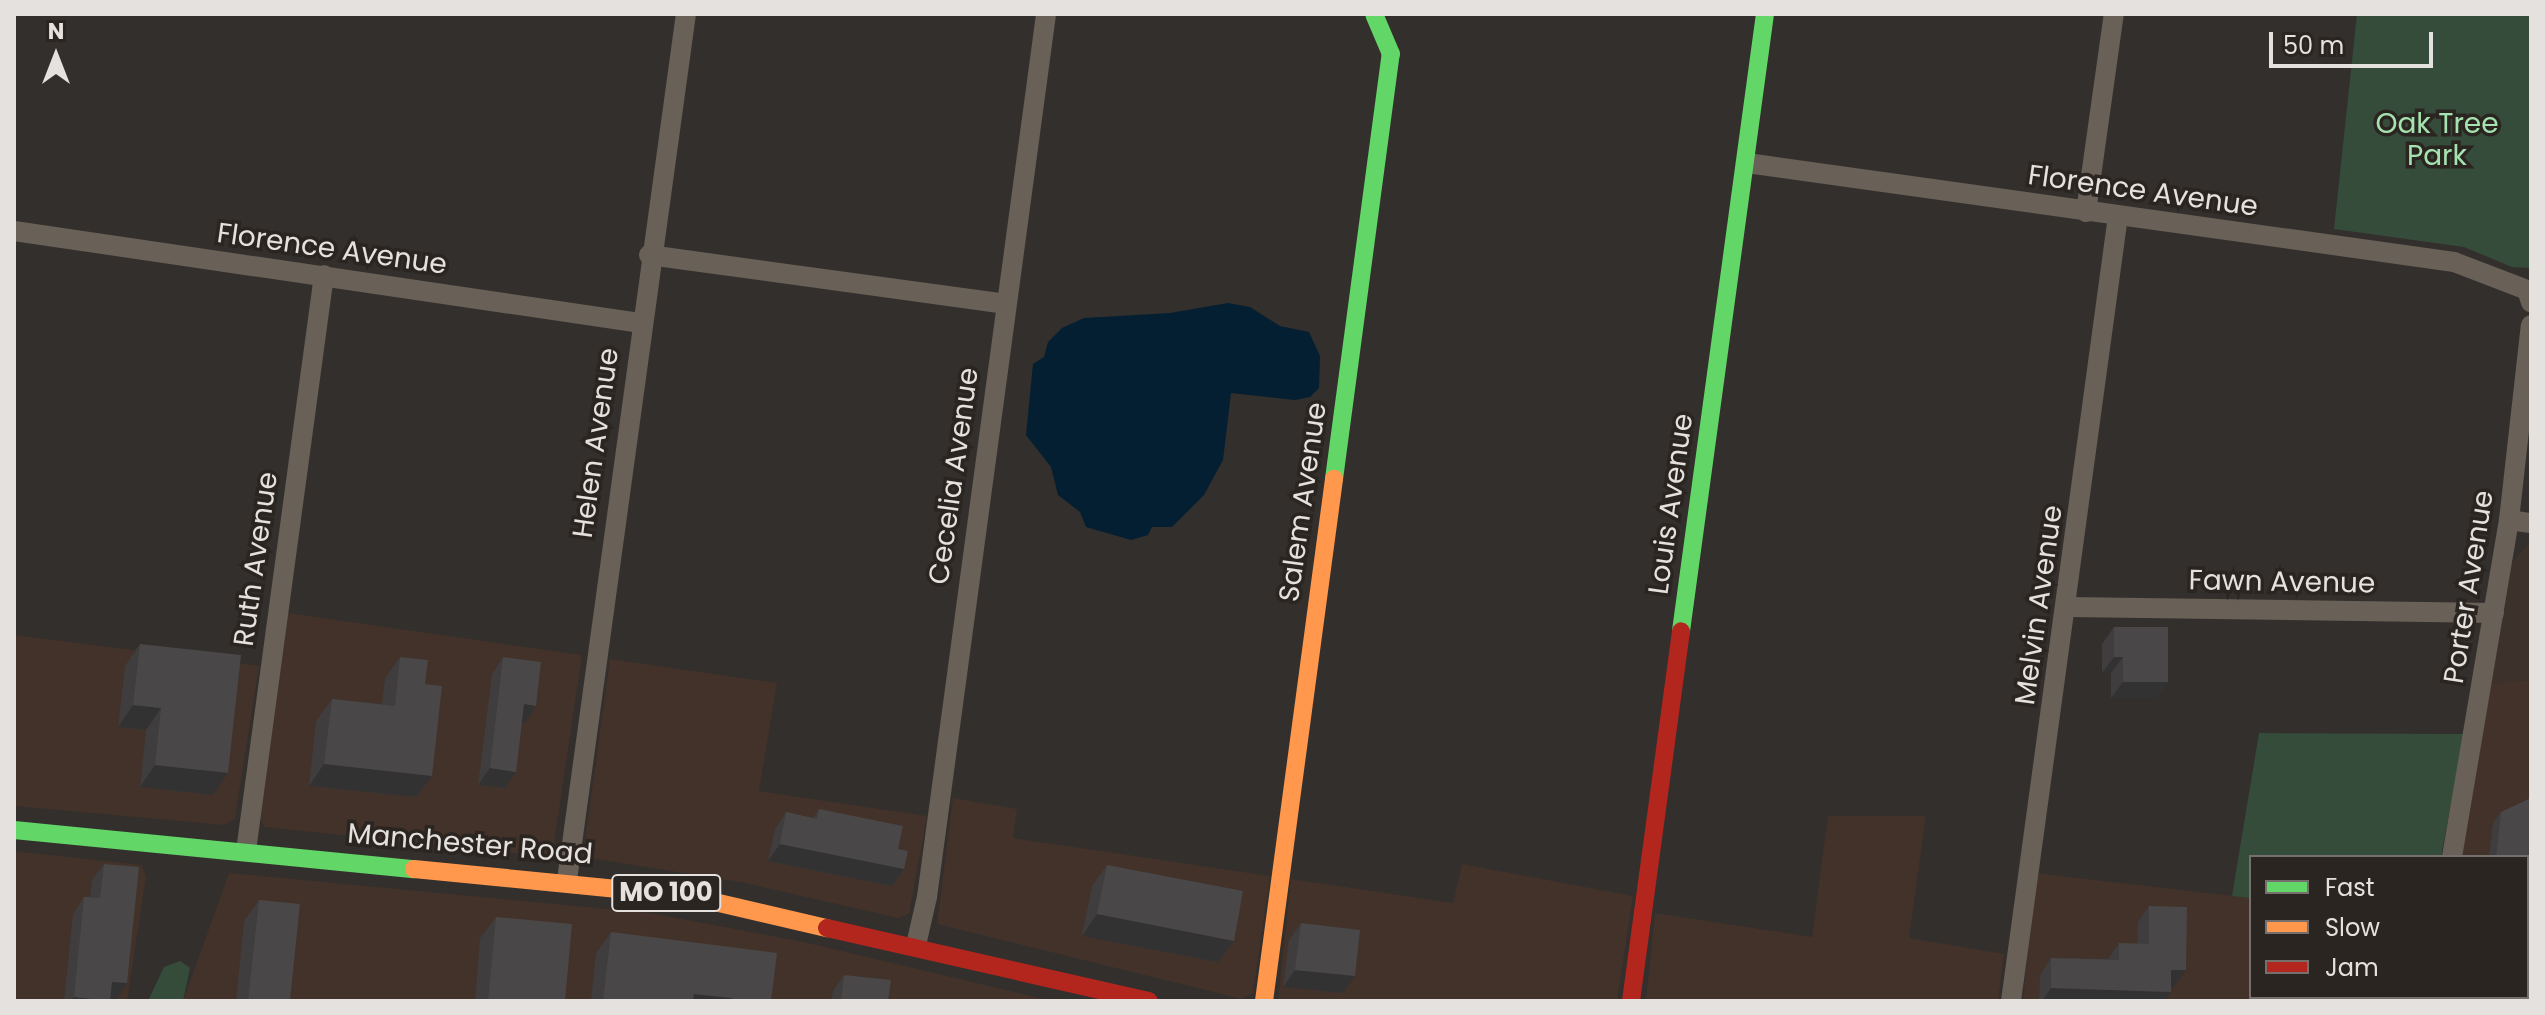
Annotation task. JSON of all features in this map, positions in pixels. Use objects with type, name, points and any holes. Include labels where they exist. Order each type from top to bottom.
[{"type":"street","name":"Cecelia Avenue","points":[[916,945],[929,881],[1046,14]]},
{"type":"street","name":"Louis Avenue","points":[[1631,1001],[1765,14]]},
{"type":"street","points":[[2086,212],[2114,14]]},
{"type":"street","name":"Helen Avenue","points":[[567,880],[681,15]]},
{"type":"street","name":"Salem Avenue","points":[[1264,1001],[1391,54],[1380,16]]},
{"type":"street","name":"Florence Avenue","points":[[1747,163],[2454,262],[2529,296]]},
{"type":"street","name":"Melvin Avenue","points":[[2011,1001],[2069,607],[2118,216]]},
{"type":"street","name":"Florence Avenue","points":[[14,231],[641,323]]},
{"type":"street","points":[[649,255],[1005,304]]},
{"type":"street","name":"Ruth Avenue","points":[[246,851],[324,275]]},
{"type":"street","name":"Porter Avenue","points":[[2452,855],[2509,520],[2531,325]]},
{"type":"street","points":[[2509,520],[2531,523]]},
{"type":"street","name":"Fawn Avenue","points":[[2069,607],[2494,613]]},
{"type":"street","name":"Manchester Road","points":[[14,830],[567,880],[746,906],[1149,1001]]},
{"type":"shaded area","points":[[2531,541],[2531,680],[2491,683],[2510,565]]},
{"type":"shaded area","points":[[288,613],[582,655],[553,851],[543,856],[264,827],[259,816]]},
{"type":"shaded area","points":[[14,635],[259,666],[235,819],[224,825],[14,806]]},
{"type":"shaded area","points":[[610,659],[777,683],[759,791],[927,816],[909,914],[898,918],[745,883],[590,858],[584,848]]},
{"type":"shaded area","points":[[2531,680],[2531,1001],[2438,1001],[2529,999],[2529,855],[2460,855],[2491,683]]},
{"type":"shaded area","points":[[953,798],[1017,809],[1013,838],[1270,876],[1253,993],[1242,999],[937,924]]},
{"type":"shaded area","points":[[1828,816],[1926,816],[1909,938],[2004,954],[1998,1001],[1646,1001],[1655,913],[1812,937]]},
{"type":"shaded area","points":[[14,851],[142,865],[146,877],[127,1001],[14,1001]]},
{"type":"shaded area","points":[[1462,864],[1633,896],[1617,1001],[1278,1001],[1291,879],[1453,903]]},
{"type":"shaded area","points":[[229,873],[651,913],[804,942],[1048,1000],[183,1001]]},
{"type":"shaded area","points":[[2035,873],[2249,898],[2249,999],[2350,999],[2349,1001],[2023,1001]]},
{"type":"green space","name":"Oak Tree Park","points":[[2357,14],[2531,14],[2531,268],[2512,267],[2464,247],[2334,229]]},
{"type":"green space","points":[[2259,733],[2464,734],[2441,855],[2249,855],[2249,898],[2232,896]]},
{"type":"green space","points":[[180,961],[190,968],[183,1001],[148,1001],[164,967]]},
{"type":"water","points":[[1228,303],[1250,307],[1280,326],[1309,332],[1320,356],[1319,388],[1310,397],[1295,400],[1231,393],[1223,460],[1204,495],[1172,527],[1152,527],[1148,535],[1131,540],[1086,527],[1080,512],[1058,495],[1051,467],[1026,435],[1033,364],[1044,357],[1048,342],[1062,328],[1084,318],[1170,313]]},
{"type":"building","points":[[2114,627],[2168,627],[2168,682],[2123,682],[2123,657],[2114,657]]},
{"type":"building","points":[[140,644],[241,655],[228,773],[155,765],[161,708],[133,705]]},
{"type":"building","points":[[400,657],[428,660],[425,684],[442,686],[432,776],[324,764],[332,699],[395,706]]},
{"type":"building","points":[[503,657],[541,662],[536,706],[524,704],[516,772],[490,768]]},
{"type":"building","points":[[2531,798],[2531,908],[2529,855],[2496,855],[2501,812]]},
{"type":"building","points":[[819,809],[903,826],[898,849],[908,851],[904,869],[780,844],[786,812],[817,819]]},
{"type":"building","points":[[104,864],[139,867],[127,983],[112,982],[110,1001],[74,997],[84,897],[100,898]]},
{"type":"building","points":[[1107,865],[1243,891],[1234,941],[1097,914]]},
{"type":"building","points":[[259,900],[300,904],[290,1000],[303,1001],[248,1001]]},
{"type":"building","points":[[2149,906],[2187,907],[2186,970],[2171,970],[2171,992],[2051,988],[2051,958],[2119,960],[2119,943],[2149,944]]},
{"type":"building","points":[[496,917],[572,924],[565,1001],[488,1001]]},
{"type":"building","points":[[1301,923],[1360,930],[1355,976],[1295,970]]},
{"type":"building","points":[[611,932],[777,953],[771,1001],[732,1001],[732,998],[694,994],[693,1001],[603,1001]]},
{"type":"building","points":[[844,975],[891,980],[888,1001],[841,1001]]},
{"type":"traffic: fast","points":[[1334,479],[1391,54],[1374,14]]},
{"type":"traffic: fast","points":[[1681,631],[1765,14]]},
{"type":"traffic: fast","points":[[14,830],[414,869]]},
{"type":"traffic: slow","points":[[1264,1001],[1334,479]]},
{"type":"traffic: slow","points":[[414,869],[689,896],[827,928]]},
{"type":"traffic: jam","points":[[1631,1001],[1681,631]]},
{"type":"traffic: jam","points":[[827,928],[1149,1001]]}]
